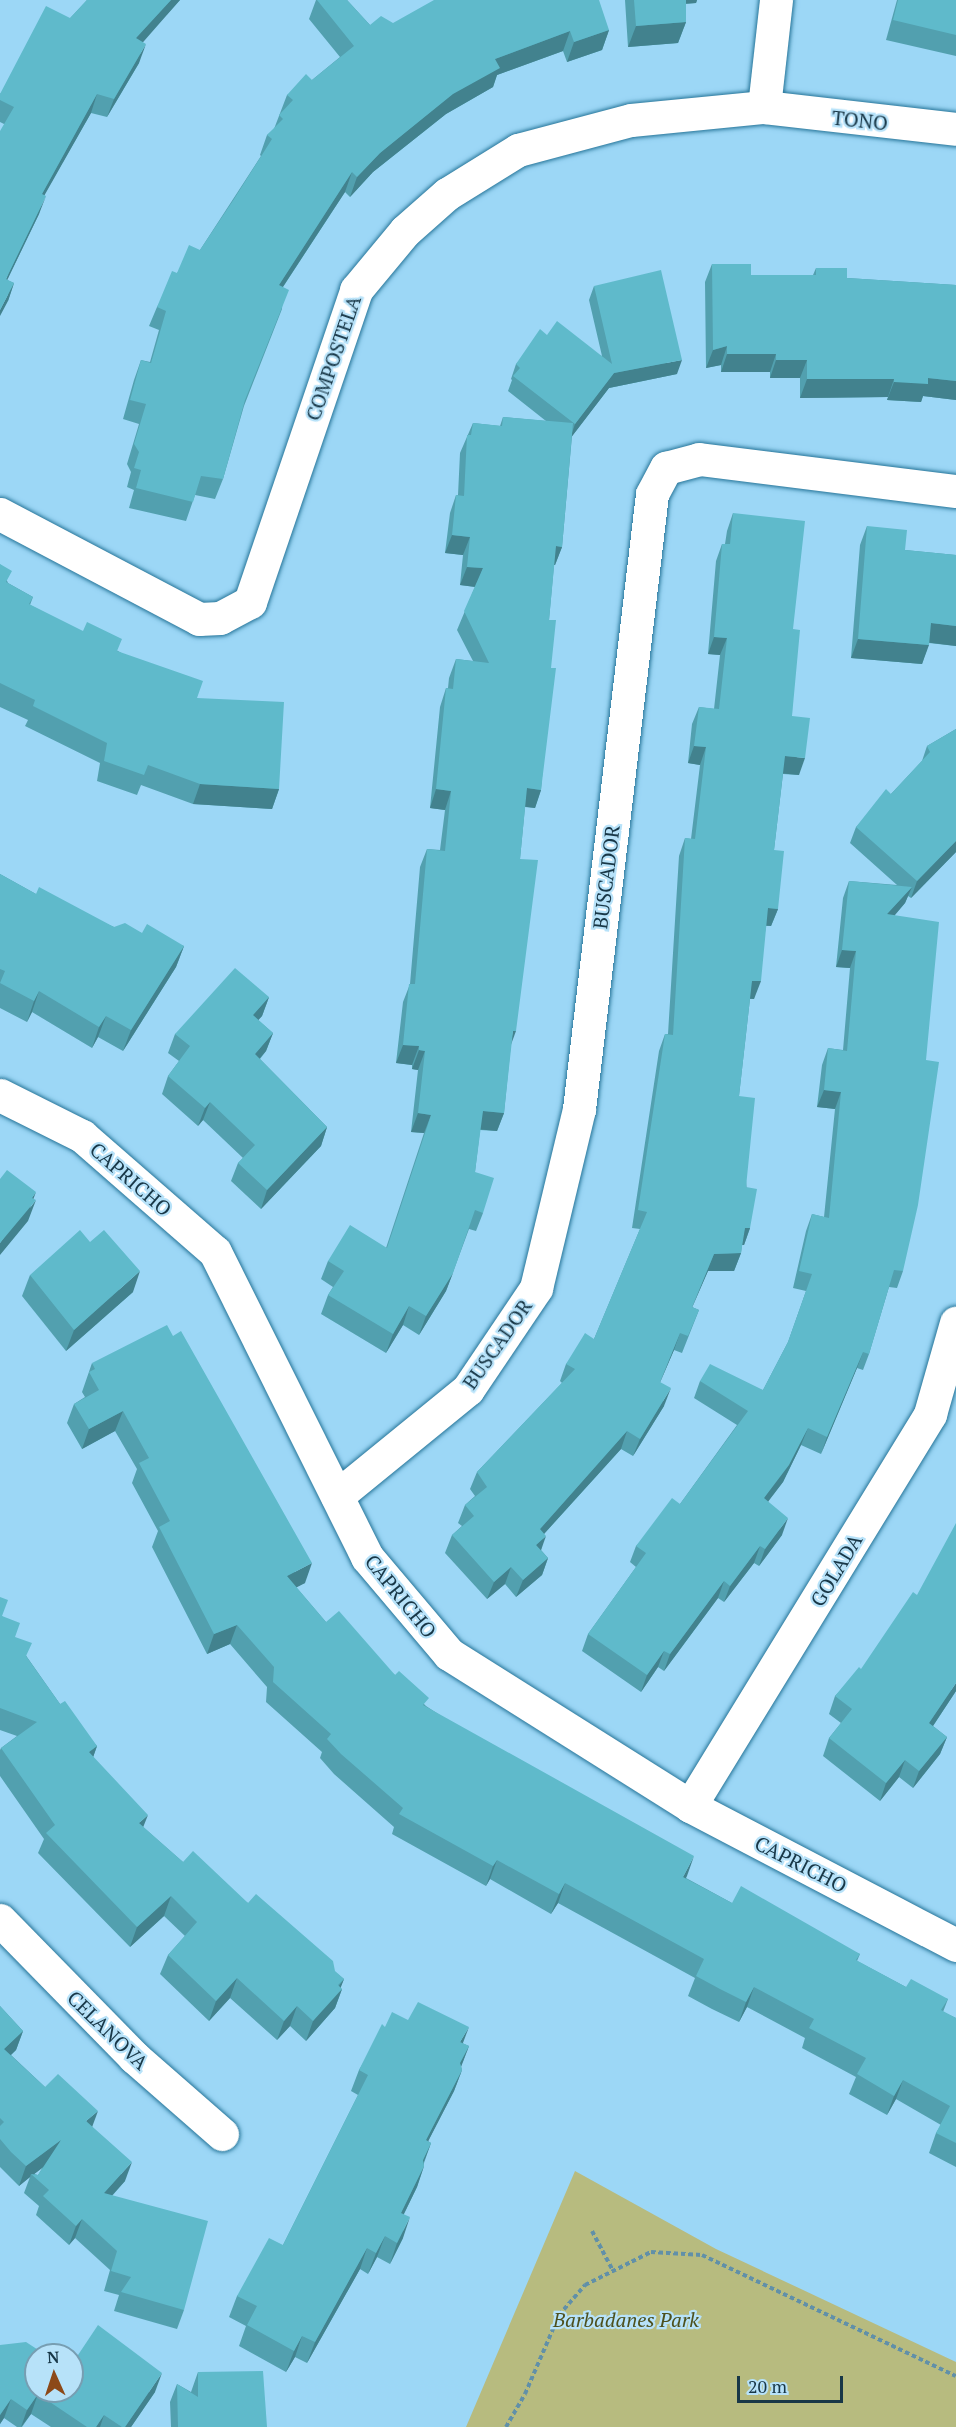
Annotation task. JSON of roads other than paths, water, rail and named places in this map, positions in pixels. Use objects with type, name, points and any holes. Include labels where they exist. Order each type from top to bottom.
[{"type":"street","points":[[764,107],[776,0]]},
{"type":"street","name":"TONO","points":[[764,107],[956,129]]},
{"type":"street","name":"COMPOSTELA","points":[[0,514],[199,619],[220,618],[237,610],[250,602],[356,290],[405,231],[447,194],[518,150],[631,120],[764,107]]},
{"type":"street","name":"BUSCADOR","points":[[338,1496],[468,1389],[536,1288],[579,1109],[652,494],[666,468],[699,459],[956,491]]},
{"type":"street","name":"CAPRICHO","points":[[0,1095],[82,1136],[215,1252],[367,1557],[449,1654],[690,1806],[956,1945]]},
{"type":"street","name":"GOLADA","points":[[690,1806],[930,1414],[956,1323]]},
{"type":"street","name":"CELANOVA","points":[[0,1920],[134,2057],[222,2134]]},
{"type":"park label","name":"Barbadanes Park","points":[[626,2319]]}]
